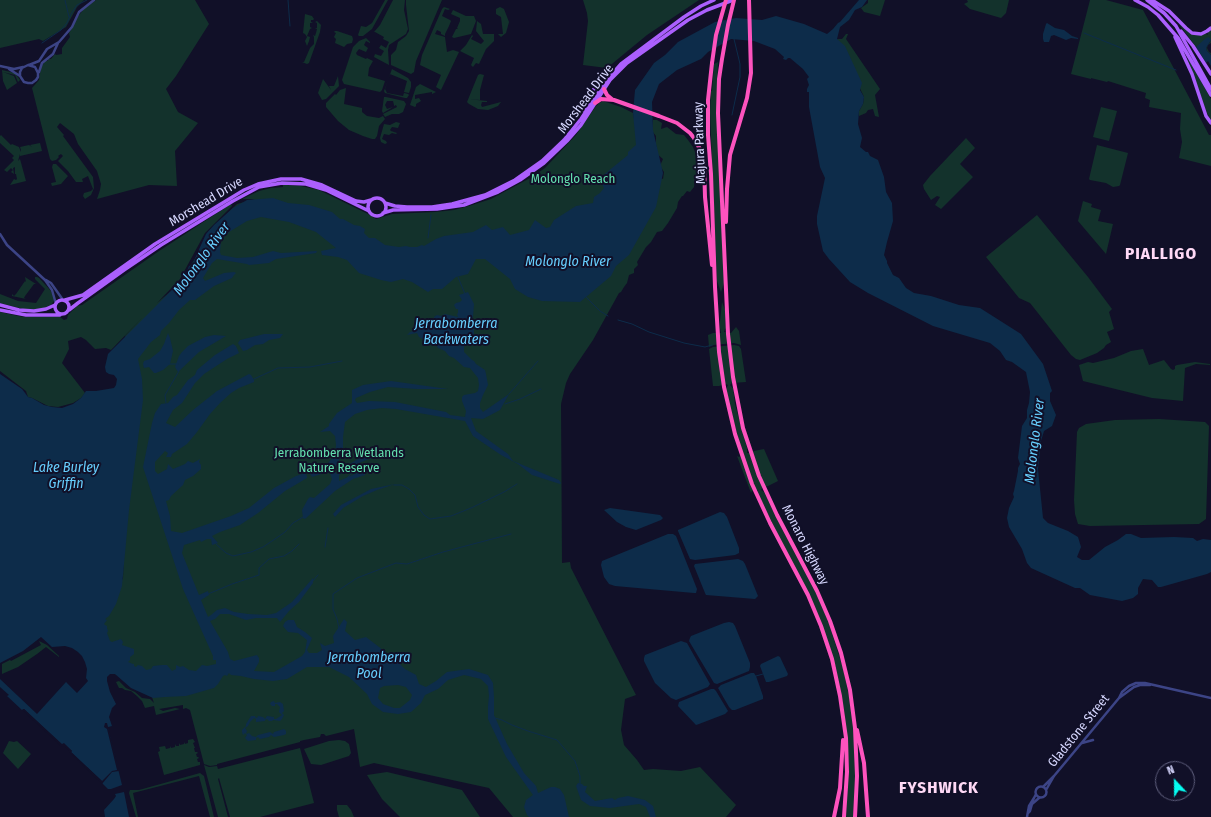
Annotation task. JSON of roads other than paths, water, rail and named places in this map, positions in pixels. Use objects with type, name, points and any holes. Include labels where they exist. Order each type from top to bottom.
[{"type":"highway","name":"Majura Parkway","points":[[715,287],[708,100],[712,63],[719,23],[726,0]]},
{"type":"highway","name":"Majura Parkway","points":[[726,284],[718,97],[722,59],[734,0]]},
{"type":"highway","points":[[726,284],[726,203],[728,165],[732,146],[749,90],[751,73],[750,6],[748,0]]},
{"type":"highway","points":[[750,6],[753,0]]},
{"type":"highway","points":[[602,90],[614,100]]},
{"type":"highway","points":[[595,103],[601,99],[614,100],[629,105],[677,123],[694,138],[702,153],[704,163],[707,223],[715,287]]},
{"type":"highway","name":"Monaro Highway","points":[[726,284],[728,333],[734,383],[741,419],[751,452],[764,487],[777,515],[817,591],[832,626],[846,674],[855,728],[857,782],[855,817]]},
{"type":"highway","name":"Monaro Highway","points":[[715,287],[718,334],[724,384],[731,421],[741,456],[754,490],[772,528],[808,595],[821,626],[836,673],[845,726],[847,772],[844,817]]},
{"type":"highway","points":[[834,817],[840,782],[843,730],[845,726]]},
{"type":"highway","points":[[855,728],[858,732],[864,763],[868,817]]},
{"type":"main road","name":"Morshead Drive","points":[[383,213],[393,210],[427,210],[453,207],[476,201],[504,190],[531,173],[555,154],[574,134],[595,103],[606,80],[621,64],[688,14],[714,0]]},
{"type":"main road","name":"Morshead Drive","points":[[385,203],[401,207],[432,207],[463,202],[485,195],[515,180],[536,166],[558,146],[578,124],[602,90],[621,68],[669,33],[700,13],[734,0]]},
{"type":"main road","points":[[1135,0],[1148,7],[1158,15],[1173,32],[1183,46],[1211,95]]},
{"type":"main road","points":[[1147,0],[1164,13],[1176,26],[1193,46],[1211,74]]},
{"type":"main road","points":[[1152,0],[1169,11],[1192,33],[1203,34],[1211,28]]},
{"type":"main road","points":[[1176,26],[1211,89]]},
{"type":"main road","points":[[1173,32],[1192,74],[1206,116],[1211,123]]},
{"type":"main road","points":[[578,124],[589,102],[591,92],[595,88],[602,90]]},
{"type":"main road","name":"Morshead Drive","points":[[64,300],[77,297],[85,293],[154,244],[240,192],[258,184],[281,179],[301,179],[322,185],[358,201],[364,202],[371,200]]},
{"type":"main road","name":"Morshead Drive","points":[[69,310],[161,245],[233,200],[259,187],[282,183],[306,184],[326,190],[369,211]]},
{"type":"main road","points":[[379,198],[385,203],[386,208],[383,213],[375,215],[369,211],[368,205],[371,200],[379,198]]},
{"type":"main road","points":[[0,305],[19,310],[34,311],[46,309],[58,301],[64,300],[69,305],[69,310],[65,314],[30,316],[0,310]]},
{"type":"main road","points":[[55,304],[56,311],[60,314]]},
{"type":"street","points":[[9,69],[16,69],[39,61],[47,49],[58,42],[72,27],[79,12],[94,0]]},
{"type":"street","points":[[0,66],[9,69],[20,76],[23,81],[30,83],[36,80],[42,63],[53,54],[58,42]]},
{"type":"street","points":[[29,65],[36,68],[38,73]]},
{"type":"street","points":[[20,76],[20,72],[23,67]]},
{"type":"street","points":[[0,234],[7,245],[45,280],[52,290],[55,304]]},
{"type":"street","points":[[45,280],[51,283],[64,300]]},
{"type":"street","name":"Gladstone Street","points":[[1027,817],[1027,811],[1035,797],[1038,787],[1043,786],[1054,776],[1125,689],[1136,685],[1154,685],[1211,698]]},
{"type":"street","points":[[1081,743],[1093,740]]},
{"type":"street","name":"Gladstone Street","points":[[1028,812],[1033,802],[1046,796],[1046,790],[1054,776]]},
{"type":"street","points":[[1043,786],[1046,790]]},
{"type":"street","points":[[1036,793],[1040,798]]},
{"type":"water","points":[[859,0],[867,0],[862,7],[855,10],[849,20],[840,27],[837,39],[845,46],[862,83],[860,90],[864,97],[863,104],[859,111],[858,124],[862,138],[860,147],[868,152],[870,156],[878,160],[884,177],[886,192],[892,203],[893,221],[884,255],[893,275],[899,278],[906,288],[914,293],[931,296],[959,305],[980,308],[1021,334],[1043,364],[1052,391],[1050,393],[1050,401],[1056,415],[1052,426],[1044,431],[1041,441],[1038,469],[1043,518],[1048,523],[1068,531],[1078,537],[1081,547],[1077,557],[1082,560],[1089,560],[1105,547],[1126,534],[1131,534],[1141,538],[1174,537],[1193,538],[1197,541],[1203,539],[1211,540],[1211,572],[1161,587],[1158,587],[1152,580],[1143,579],[1138,588],[1138,594],[1133,598],[1122,601],[1090,595],[1080,588],[1075,588],[1031,568],[1009,527],[1007,518],[1009,508],[1014,497],[1013,494],[1020,464],[1018,458],[1022,426],[1027,418],[1029,403],[1030,392],[1026,372],[1012,362],[1006,360],[1000,351],[990,343],[933,326],[868,293],[850,282],[829,259],[823,251],[817,224],[817,216],[825,178],[820,167],[809,107],[809,92],[807,92],[807,89],[809,85],[807,79],[809,77],[803,69],[790,58],[786,60],[783,59],[784,57],[775,49],[754,41],[731,39],[708,52],[701,59],[677,70],[659,84],[652,102],[653,130],[663,173],[656,207],[629,255],[616,266],[611,276],[580,302],[542,301],[528,297],[515,289],[510,279],[485,259],[476,259],[468,274],[456,277],[442,289],[433,289],[428,292],[412,282],[403,279],[391,282],[381,280],[359,273],[347,260],[322,255],[321,251],[336,248],[316,232],[289,222],[261,217],[247,221],[229,232],[221,240],[221,255],[237,258],[253,257],[273,251],[281,253],[317,251],[316,253],[276,259],[269,263],[249,265],[217,259],[212,263],[203,278],[205,281],[224,273],[236,273],[232,278],[214,286],[195,300],[190,300],[179,310],[161,331],[160,335],[151,342],[138,359],[142,379],[143,400],[129,510],[122,586],[116,604],[109,616],[105,619],[107,620],[104,624],[107,626],[107,633],[110,641],[112,642],[121,639],[123,642],[122,645],[134,649],[134,654],[130,657],[128,662],[134,664],[136,667],[138,665],[142,666],[146,670],[151,669],[153,666],[167,665],[172,671],[176,669],[176,665],[196,671],[202,665],[207,666],[216,664],[216,660],[213,660],[213,656],[183,589],[143,467],[152,423],[155,413],[161,404],[168,403],[177,395],[188,380],[195,375],[197,370],[215,355],[233,344],[236,346],[239,353],[204,374],[195,383],[182,403],[173,410],[166,423],[175,427],[217,391],[249,374],[254,380],[254,382],[231,393],[220,403],[187,444],[172,454],[171,457],[166,457],[168,453],[165,451],[155,462],[155,471],[158,474],[167,469],[168,464],[173,469],[185,464],[188,461],[193,463],[200,459],[199,462],[201,469],[193,476],[185,480],[183,485],[171,496],[169,500],[166,501],[170,516],[171,531],[182,533],[231,516],[249,508],[274,488],[296,476],[305,473],[307,478],[285,491],[258,513],[240,525],[212,536],[218,543],[212,545],[211,539],[201,542],[200,540],[184,545],[182,553],[199,595],[208,591],[209,595],[201,600],[208,617],[217,610],[225,608],[234,612],[248,614],[267,615],[276,613],[292,602],[313,578],[313,583],[299,602],[280,622],[277,618],[256,618],[246,620],[229,614],[220,614],[215,619],[210,621],[228,652],[230,659],[234,661],[257,655],[259,662],[254,671],[274,672],[302,656],[305,652],[307,640],[298,633],[288,632],[283,626],[285,622],[288,620],[294,620],[297,627],[312,638],[307,650],[309,653],[317,653],[322,650],[320,643],[325,646],[334,643],[333,636],[344,619],[347,622],[345,631],[355,640],[366,637],[396,660],[405,669],[416,675],[419,684],[426,687],[447,672],[469,669],[488,675],[493,683],[494,715],[507,744],[524,773],[536,786],[538,793],[551,787],[560,789],[564,795],[569,817],[529,817],[527,815],[524,807],[526,800],[533,795],[506,757],[488,719],[488,686],[481,679],[464,675],[448,680],[438,689],[425,695],[421,703],[411,712],[398,714],[383,712],[372,704],[367,694],[349,677],[329,667],[307,667],[287,679],[273,681],[231,675],[229,673],[227,676],[223,676],[214,688],[186,696],[153,698],[131,688],[115,674],[110,674],[107,677],[107,681],[110,692],[116,704],[112,708],[109,717],[112,726],[108,728],[122,785],[111,789],[108,789],[102,781],[71,752],[72,751],[64,744],[62,745],[24,709],[22,710],[7,696],[9,695],[0,687],[0,679],[37,714],[66,682],[77,693],[88,681],[86,678],[87,669],[85,662],[78,652],[65,646],[52,647],[41,637],[23,651],[0,663],[0,374],[22,389],[28,397],[44,405],[52,407],[62,408],[73,404],[81,398],[86,391],[114,388],[117,379],[114,375],[106,372],[105,367],[108,354],[181,281],[189,266],[192,265],[206,234],[214,225],[233,208],[247,200],[273,198],[288,203],[309,205],[332,212],[340,219],[365,229],[364,233],[369,238],[375,238],[385,245],[399,247],[424,246],[444,236],[473,232],[486,225],[492,230],[503,227],[510,235],[529,230],[535,220],[546,228],[550,227],[554,220],[576,206],[593,203],[594,197],[604,188],[601,182],[601,177],[628,155],[628,152],[636,145],[633,113],[635,90],[654,63],[665,55],[678,42],[715,22],[736,18],[762,20],[776,16],[804,24],[827,34],[840,22]],"holes":[[[398,685],[406,687],[412,695],[410,700],[400,708],[394,708],[383,704],[378,698],[380,688],[384,686]]]},
{"type":"water","points":[[1047,23],[1055,28],[1064,30],[1078,39],[1071,38],[1066,40],[1054,35],[1051,36],[1049,42],[1044,42],[1043,34]]},
{"type":"water","points":[[1209,37],[1211,40],[1206,48],[1211,55],[1211,66],[1208,61],[1206,63],[1196,47]]},
{"type":"water","name":"Jerrabomberra Backwaters","points":[[468,292],[474,304],[473,317],[471,320],[475,326],[474,335],[471,337],[470,343],[464,346],[464,352],[476,364],[485,370],[488,385],[480,403],[480,408],[483,412],[509,394],[500,410],[483,419],[471,418],[476,431],[508,454],[513,461],[559,480],[561,483],[560,484],[532,475],[518,464],[501,455],[473,436],[465,421],[396,409],[382,408],[367,410],[355,414],[345,422],[343,451],[334,471],[337,474],[344,467],[360,458],[381,454],[359,463],[339,475],[339,481],[364,470],[365,472],[365,475],[353,479],[335,491],[305,519],[303,518],[302,510],[308,499],[310,497],[314,498],[330,484],[332,479],[330,473],[328,472],[312,477],[308,471],[311,464],[322,465],[328,463],[335,455],[335,436],[330,431],[320,432],[329,426],[337,413],[352,403],[352,390],[363,385],[391,381],[448,389],[388,387],[370,392],[356,398],[355,400],[357,403],[369,401],[395,402],[465,417],[466,411],[462,397],[478,391],[478,378],[470,368],[464,367],[454,358],[449,356],[445,351],[438,348],[434,341],[425,340],[419,337],[417,333],[407,335],[410,332],[421,328],[439,328],[441,323],[434,320],[434,317],[437,315],[441,316],[445,314],[458,317],[458,309],[456,309],[454,305],[462,300],[459,295]]},
{"type":"water","points":[[168,333],[173,351],[170,364],[163,370],[156,373],[154,373],[149,367],[144,368],[144,361],[150,359],[160,351]]},
{"type":"water","points":[[264,334],[283,334],[280,338],[269,340],[263,344],[255,345],[243,351],[238,343],[240,340]]},
{"type":"water","points":[[214,335],[226,336],[199,352],[178,372],[175,367],[182,352],[188,346],[205,337]]},
{"type":"water","points":[[395,484],[363,496],[343,508],[335,517],[333,514],[341,505],[371,489]]},
{"type":"water","points":[[610,508],[660,515],[663,518],[636,530],[617,522],[604,510]]},
{"type":"water","points":[[720,512],[724,513],[727,517],[739,548],[739,553],[735,555],[695,560],[690,559],[678,530]]},
{"type":"water","points":[[668,534],[673,534],[676,536],[697,589],[696,593],[615,586],[609,584],[604,577],[601,565],[602,561]]},
{"type":"water","points":[[738,559],[743,561],[745,564],[758,596],[755,599],[706,595],[694,566],[695,564]]},
{"type":"water","points":[[729,622],[733,623],[735,626],[750,663],[750,667],[749,671],[717,684],[714,683],[689,641],[691,636]]},
{"type":"water","points":[[681,641],[687,643],[710,684],[708,687],[676,700],[671,698],[655,683],[644,661],[644,658],[645,655]]},
{"type":"water","points":[[778,656],[780,657],[788,674],[787,676],[766,682],[760,666],[761,664]]},
{"type":"water","points":[[754,673],[756,676],[763,699],[732,710],[718,688],[721,685]]},
{"type":"water","points":[[711,689],[716,691],[728,711],[725,714],[696,725],[678,706],[679,702]]},
{"type":"water","points":[[274,701],[275,703],[280,702],[283,704],[284,711],[282,713],[284,715],[282,719],[280,721],[269,721],[267,719],[265,721],[256,722],[256,719],[254,718],[245,728],[247,731],[246,733],[256,737],[258,735],[270,732],[273,734],[274,732],[284,729],[286,734],[274,737],[271,735],[260,739],[258,737],[256,740],[248,741],[245,738],[247,735],[245,733],[243,735],[242,730],[246,726],[251,716],[255,716],[257,718],[258,716],[263,717],[265,719],[267,716],[274,717],[274,719],[276,719],[282,715],[279,712],[280,707],[277,704],[272,706],[270,704]]},
{"type":"water","points":[[578,783],[587,786],[585,792],[595,801],[612,798],[615,800],[628,796],[645,800],[653,806],[656,817],[650,817],[646,807],[639,804],[610,808],[590,806],[581,800],[576,786]]},
{"type":"water","points":[[124,792],[129,817],[105,817],[104,810],[114,799],[116,796],[115,794]]},
{"type":"waterway","points":[[65,0],[69,17]]},
{"type":"waterway","points":[[42,43],[61,30],[67,23],[77,5],[87,0]]},
{"type":"waterway","points":[[288,0],[290,26]]},
{"type":"waterway","points":[[1084,33],[1176,70]]},
{"type":"waterway","points":[[732,115],[740,77],[740,64],[734,39]]},
{"type":"waterway","points":[[428,238],[431,215]]},
{"type":"waterway","points":[[458,277],[465,294]]},
{"type":"waterway","points":[[586,297],[600,311],[608,316]]},
{"type":"waterway","points":[[618,320],[684,343],[705,347],[712,345]]},
{"type":"waterway","points":[[254,379],[278,368],[310,367],[342,361]]},
{"type":"waterway","points":[[509,394],[538,361]]},
{"type":"waterway","points":[[169,364],[178,364]]},
{"type":"waterway","points":[[166,403],[165,395],[179,371]]},
{"type":"waterway","points":[[505,404],[541,389]]},
{"type":"waterway","points":[[347,478],[358,467]]},
{"type":"waterway","points":[[394,485],[402,485],[409,489],[415,495],[418,507],[424,515],[430,519],[451,516],[471,508],[517,484]]},
{"type":"waterway","points":[[216,544],[226,553],[233,556],[251,552],[263,547],[275,539],[285,532],[293,523],[303,517]]},
{"type":"waterway","points":[[325,547],[328,528]]},
{"type":"waterway","points":[[339,628],[333,609],[333,594],[357,578],[396,563],[407,564],[443,552],[511,534]]},
{"type":"waterway","points":[[208,594],[259,575],[259,568],[269,559],[284,556],[299,544]]},
{"type":"waterway","points":[[312,582],[318,575]]},
{"type":"waterway","points":[[756,676],[763,674]]},
{"type":"waterway","points":[[495,718],[528,731],[557,740],[575,761],[580,776],[580,785]]},
{"type":"district","name":"PIALLIGO","points":[[1161,254]]},
{"type":"district","name":"FYSHWICK","points":[[939,788]]},
{"type":"park label","name":"Molonglo Reach","points":[[573,179]]},
{"type":"park label","name":"Jerrabomberra Wetlands Nature Reserve","points":[[339,460]]},
{"type":"water label","name":"Molonglo River","points":[[202,259]]},
{"type":"water label","name":"Molonglo River","points":[[568,262]]},
{"type":"water label","name":"Molonglo River","points":[[1035,441]]},
{"type":"water label","name":"Lake Burley Griffin","points":[[66,476]]},
{"type":"water label","name":"Jerrabomberra Pool","points":[[369,666]]}]
